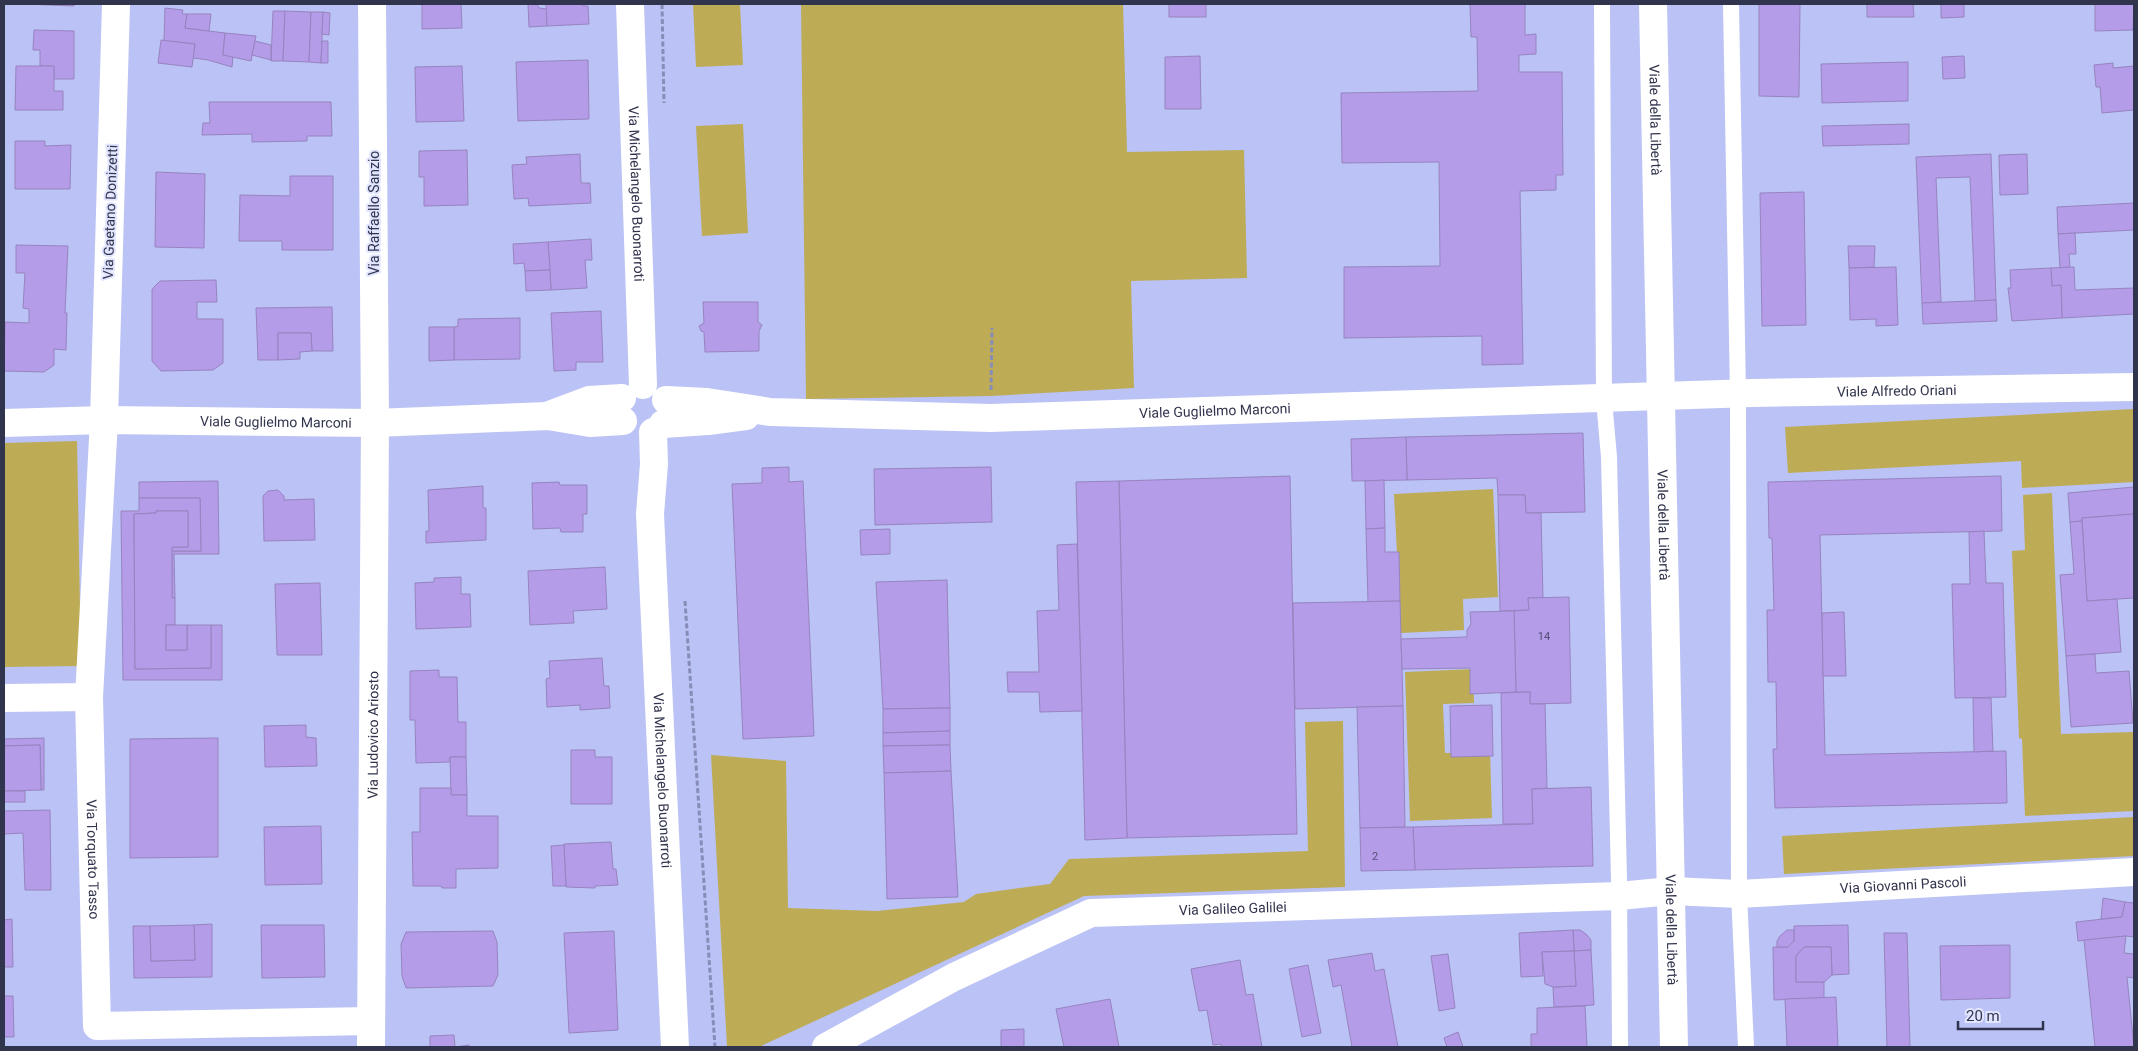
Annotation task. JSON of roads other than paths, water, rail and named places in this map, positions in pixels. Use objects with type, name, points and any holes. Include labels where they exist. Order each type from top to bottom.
[{"type":"street","name":"Via Gaetano Donizetti","points":[[104,420],[116,4]]},
{"type":"street","name":"Via Raffaello Sanzio","points":[[372,4],[375,423]]},
{"type":"street","name":"Via Michelangelo Buonarroti","points":[[630,4],[644,413],[654,464],[650,514],[675,1047]]},
{"type":"street","name":"Viale della Libertà","points":[[1653,4],[1674,1047]]},
{"type":"street","name":"Viale Alfredo Oriani","points":[[1661,396],[2134,388]]},
{"type":"street","name":"Viale Guglielmo Marconi","points":[[4,423],[104,420],[375,423],[548,416],[590,423],[644,413],[708,421],[770,412],[991,418],[1604,400],[1661,396]]},
{"type":"street","name":"Via Torquato Tasso","points":[[104,420],[89,697],[97,1026],[370,1034]]},
{"type":"street","name":"Via Ludovico Ariosto","points":[[370,1034],[375,423]]},
{"type":"street","points":[[4,698],[89,697]]},
{"type":"street","name":"Via Giovanni Pascoli","points":[[1671,892],[1739,894],[2134,872]]},
{"type":"street","name":"Via Galileo Galilei","points":[[826,1047],[954,977],[1091,914],[1619,896],[1671,892]]},
{"type":"lane","points":[[1602,4],[1604,400],[1609,457],[1619,896],[1620,1047]]},
{"type":"lane","points":[[1731,4],[1738,394],[1739,894],[1746,1047]]}]
